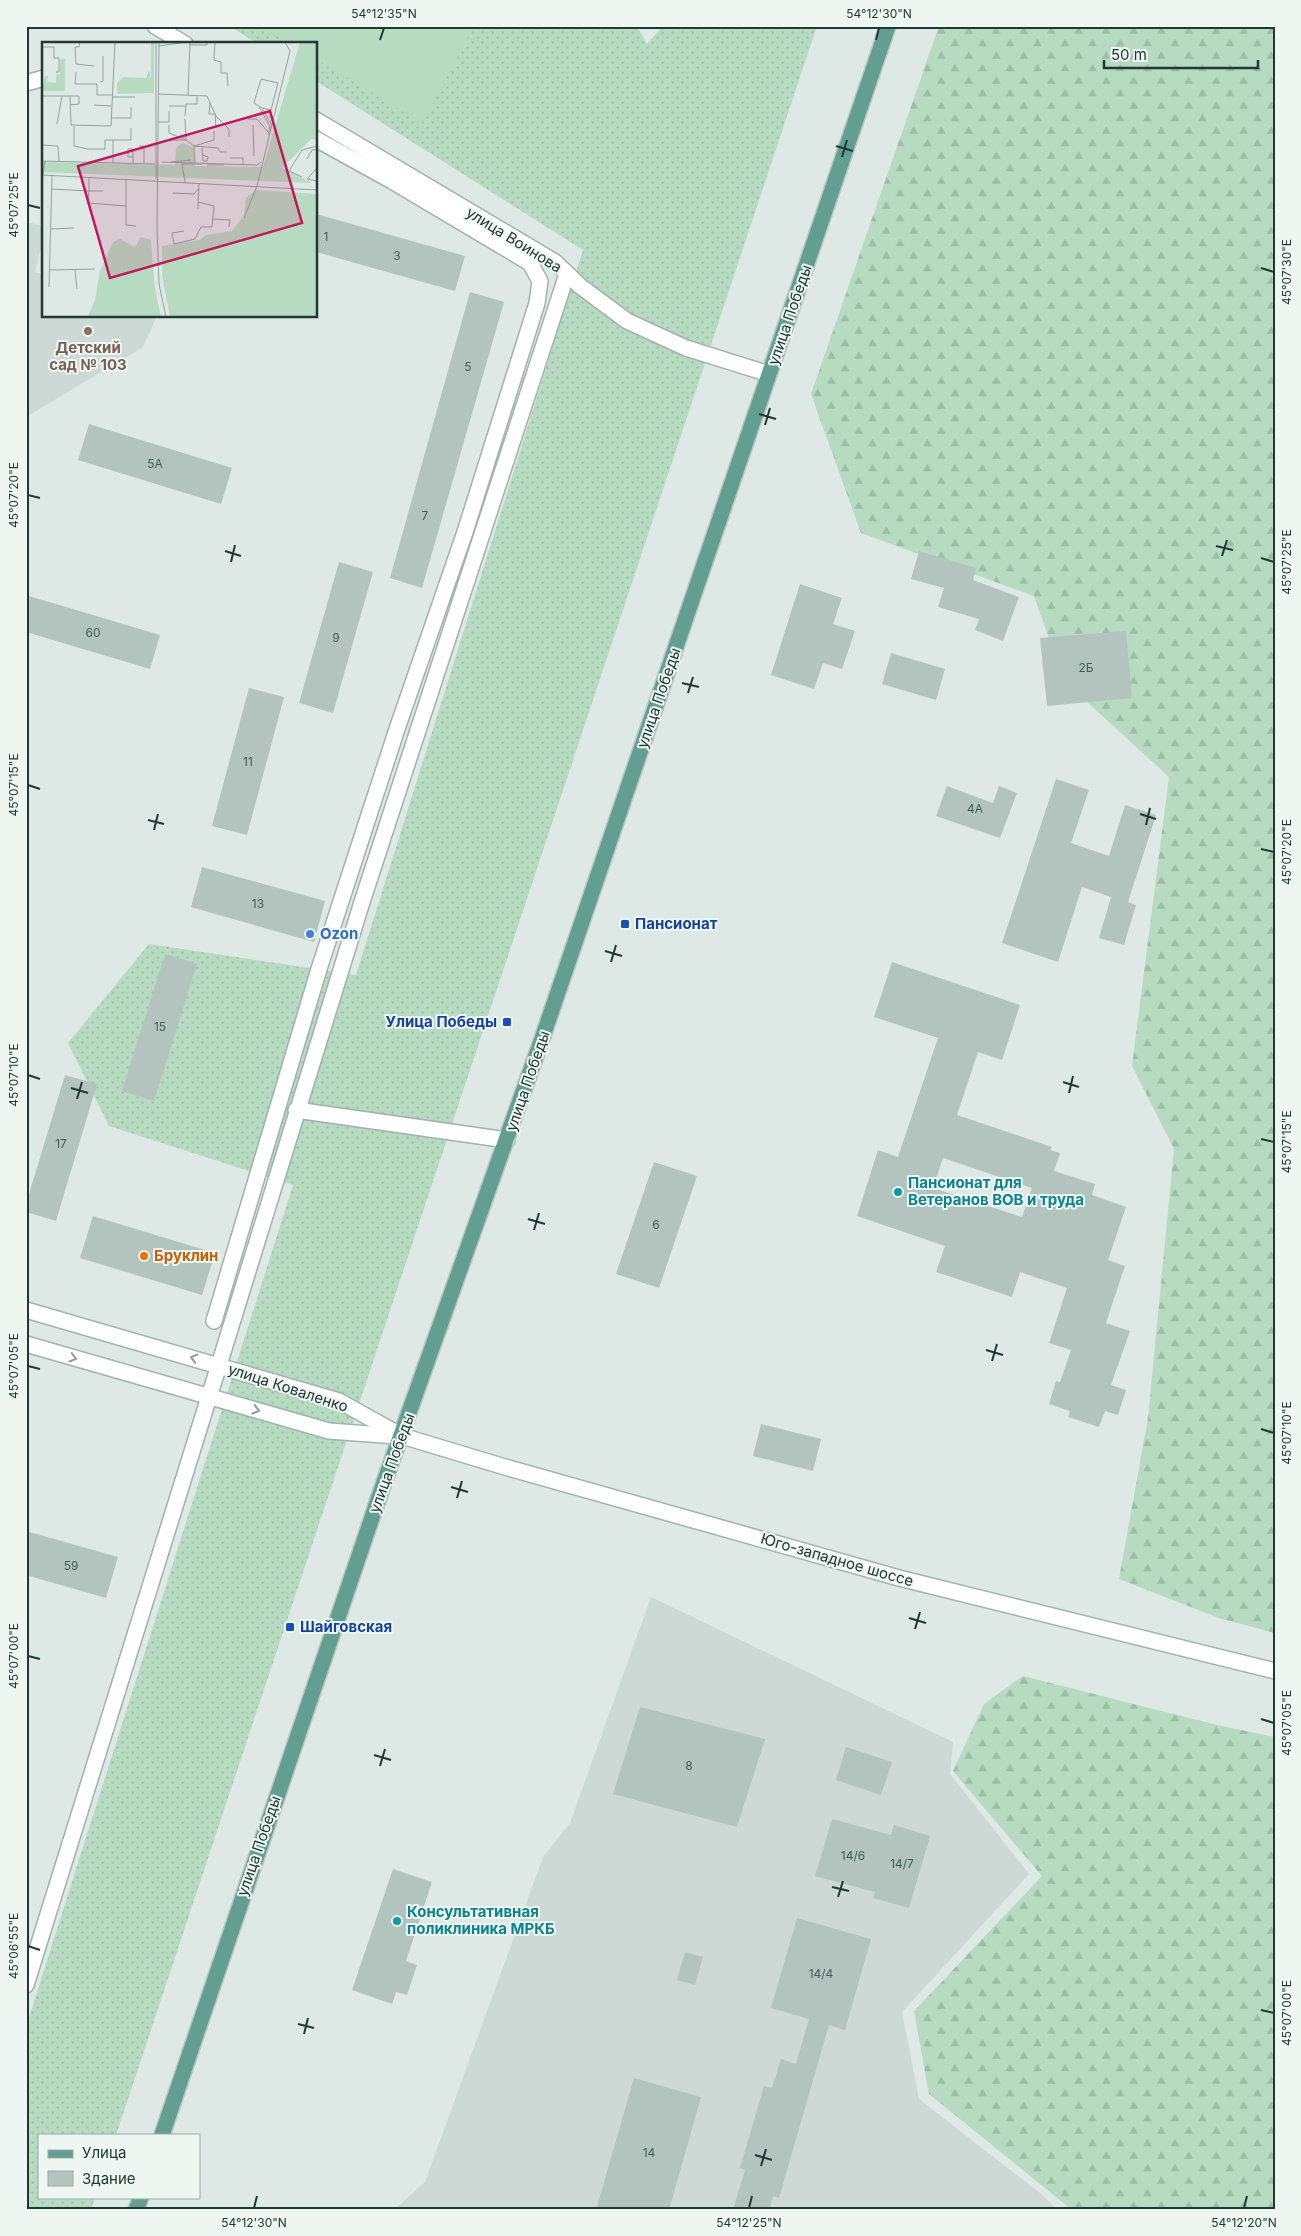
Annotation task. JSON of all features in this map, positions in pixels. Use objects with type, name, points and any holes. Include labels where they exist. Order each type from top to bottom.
[{"type":"main road","name":"улица Победы","points":[[162,2134],[380,1494],[507,1140],[888,26]]},
{"type":"main road","points":[[136,2210],[141,2198]]},
{"type":"street","points":[[155,26],[182,42]]},
{"type":"street","points":[[26,83],[42,79]]},
{"type":"street","name":"улица Воинова","points":[[318,121],[555,262],[567,274],[627,321],[686,348],[769,374]]},
{"type":"street","points":[[214,1322],[317,976],[397,729],[465,532],[537,303],[540,282],[530,263],[392,180],[318,140]]},
{"type":"street","points":[[26,1985],[219,1365],[296,1110],[567,274]]},
{"type":"street","points":[[296,1110],[507,1140]]},
{"type":"street","name":"улица Коваленко","points":[[26,1310],[219,1365],[339,1402],[402,1436]]},
{"type":"street","name":"улица Коваленко","points":[[26,1344],[330,1431],[402,1436]]},
{"type":"street","name":"Юго-западное шоссе","points":[[402,1436],[899,1578],[1275,1671]]},
{"type":"shaded area","name":"Детский сад № 103","points":[[26,222],[42,226],[42,244],[35,272],[42,274],[42,318],[156,318],[143,347],[26,417]]},
{"type":"shaded area","points":[[651,1597],[953,1742],[950,1774],[1029,1874],[902,2012],[919,2099],[1040,2193],[1058,2210],[394,2210],[425,2182],[543,1857],[570,1823]]},
{"type":"green space","points":[[230,26],[637,26],[647,44],[663,26],[817,26],[116,2134],[38,2134],[38,2198],[95,2198],[91,2210],[26,2210],[26,2027],[293,1185],[109,1126],[68,1043],[149,944],[356,975],[583,250],[318,82],[318,42],[255,42]]},
{"type":"green space","points":[[261,26],[474,26],[422,123],[318,60],[318,42],[287,42]]},
{"type":"green space","points":[[939,26],[1275,26],[1275,1633],[1219,1618],[1119,1579],[1148,1418],[1174,1149],[1132,1066],[1169,777],[1064,681],[1034,596],[861,533],[811,394]]},
{"type":"green space","points":[[1023,1676],[1217,1725],[1275,1737],[1275,2210],[1072,2210],[929,2094],[914,2011],[1042,1876],[953,1771],[984,1704]]},
{"type":"building","points":[[318,215],[465,256],[455,291],[318,253]]},
{"type":"building","points":[[470,292],[504,302],[422,588],[390,578]]},
{"type":"building","points":[[89,424],[232,468],[221,504],[78,460]]},
{"type":"building","points":[[919,551],[976,568],[973,580],[1019,597],[1003,641],[975,630],[979,619],[938,607],[944,588],[911,579]]},
{"type":"building","points":[[339,562],[373,572],[333,713],[299,703]]},
{"type":"building","points":[[800,584],[842,598],[833,624],[855,631],[842,669],[823,663],[814,689],[771,675]]},
{"type":"building","points":[[29,596],[160,635],[150,669],[26,632],[26,606]]},
{"type":"building","points":[[1126,631],[1132,698],[1047,706],[1040,638]]},
{"type":"building","points":[[891,653],[945,669],[936,700],[882,684]]},
{"type":"building","points":[[249,688],[284,697],[247,835],[212,826]]},
{"type":"building","points":[[1056,779],[1089,790],[1071,843],[1109,856],[1125,805],[1156,815],[1128,902],[1136,905],[1124,945],[1099,938],[1111,897],[1082,887],[1058,962],[1002,943]]},
{"type":"building","points":[[947,786],[993,803],[999,786],[1017,793],[1000,838],[936,816]]},
{"type":"building","points":[[202,867],[325,901],[314,942],[191,907]]},
{"type":"building","points":[[165,954],[197,964],[154,1101],[122,1091]]},
{"type":"building","name":"Пансионат для Ветеранов ВОВ и труда","points":[[892,962],[1020,1005],[1002,1060],[978,1052],[957,1115],[1052,1147],[1050,1150],[1060,1153],[1054,1171],[1095,1184],[1092,1195],[1126,1207],[1108,1260],[1125,1266],[1106,1323],[1130,1331],[1111,1385],[1126,1390],[1118,1415],[1105,1411],[1099,1427],[1068,1417],[1070,1411],[1049,1404],[1056,1381],[1060,1382],[1071,1350],[1049,1343],[1067,1288],[1020,1272],[1012,1297],[936,1272],[945,1246],[857,1216],[878,1150],[898,1157],[938,1038],[874,1017]],"holes":[[[943,1158],[1032,1188],[1022,1217],[933,1188]]]},
{"type":"building","points":[[65,1075],[97,1084],[56,1221],[26,1212],[26,1204]]},
{"type":"building","points":[[654,1162],[697,1176],[659,1288],[616,1274]]},
{"type":"building","points":[[93,1216],[215,1253],[202,1295],[80,1258]]},
{"type":"building","points":[[761,1424],[821,1439],[813,1471],[753,1456]]},
{"type":"building","points":[[26,1531],[118,1557],[106,1598],[26,1575]]},
{"type":"building","points":[[640,1707],[765,1739],[737,1827],[613,1794]]},
{"type":"building","points":[[846,1747],[892,1762],[881,1795],[836,1780]]},
{"type":"building","points":[[832,1819],[891,1835],[894,1825],[930,1836],[909,1908],[873,1898],[875,1892],[815,1876]]},
{"type":"building","name":"Консультативная поликлиника МРКБ","points":[[393,1869],[432,1882],[406,1961],[417,1965],[407,1995],[396,1992],[392,2004],[352,1990]]},
{"type":"building","points":[[797,1918],[871,1939],[845,2030],[829,2025],[779,2198],[773,2196],[769,2210],[733,2210],[745,2170],[740,2168],[764,2086],[772,2088],[781,2059],[796,2064],[809,2019],[771,2008]]},
{"type":"building","points":[[685,1952],[703,1957],[695,1985],[677,1980]]},
{"type":"building","points":[[634,2078],[701,2097],[669,2210],[596,2210]]},
{"type":"place","name":"Детский сад № 103","points":[[88,331]]},
{"type":"place","name":"Пансионат","points":[[625,924]]},
{"type":"place","name":"Ozon","points":[[310,934]]},
{"type":"place","name":"Улица Победы","points":[[507,1022]]},
{"type":"place","name":"Пансионат для Ветеранов ВОВ и труда","points":[[898,1192]]},
{"type":"place","name":"Бруклин","points":[[144,1256]]},
{"type":"place","name":"Шайговская","points":[[290,1627]]},
{"type":"place","name":"Консультативная поликлиника МРКБ","points":[[397,1921]]}]
